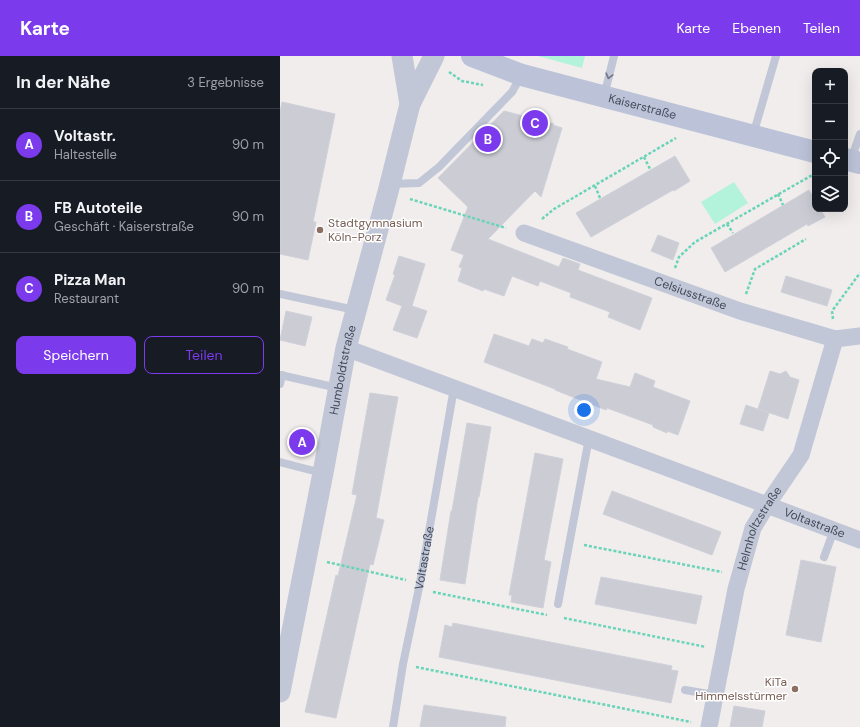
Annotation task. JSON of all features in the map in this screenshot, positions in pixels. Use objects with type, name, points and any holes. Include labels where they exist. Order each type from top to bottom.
[{"type":"main road","name":"Kaiserstraße","points":[[472,56],[522,75],[812,151]]},
{"type":"street","points":[[402,56],[410,104]]},
{"type":"street","name":"Humboldtstraße","points":[[280,692],[307,558],[346,348],[410,104],[434,56]]},
{"type":"street","name":"Celsiusstraße","points":[[524,233],[740,312],[835,339],[860,336]]},
{"type":"street","name":"Helmholtzstraße","points":[[709,726],[736,589],[753,528],[767,504],[801,455],[835,339]]},
{"type":"street","name":"Voltastraße","points":[[346,348],[860,540]]},
{"type":"lane","points":[[604,96],[614,56]]},
{"type":"lane","points":[[753,136],[776,56]]},
{"type":"lane","points":[[389,188],[420,183],[435,170],[512,92],[522,75]]},
{"type":"lane","points":[[852,161],[860,134]]},
{"type":"lane","points":[[280,294],[356,310]]},
{"type":"lane","points":[[280,384],[281,375],[338,389]]},
{"type":"lane","name":"Voltastraße","points":[[393,727],[403,664],[419,586],[454,388]]},
{"type":"lane","points":[[558,604],[589,438]]},
{"type":"lane","points":[[280,462],[323,473]]},
{"type":"lane","points":[[824,557],[834,530]]},
{"type":"lane","points":[[685,690],[715,696]]},
{"type":"path","points":[[389,188],[524,233],[554,209],[680,136]]},
{"type":"path","points":[[644,157],[650,169]]},
{"type":"path","points":[[668,285],[679,258],[695,242],[812,175]]},
{"type":"path","points":[[595,186],[600,198]]},
{"type":"path","points":[[778,194],[783,204]]},
{"type":"path","points":[[726,224],[734,233]]},
{"type":"path","points":[[740,312],[755,269],[806,239]]},
{"type":"path","points":[[835,339],[832,311],[860,273]]},
{"type":"path","points":[[570,543],[740,576]]},
{"type":"path","points":[[307,558],[419,586],[549,615]]},
{"type":"path","points":[[564,618],[724,650]]},
{"type":"path","points":[[403,664],[709,726]]},
{"type":"green space","points":[[538,56],[585,56],[582,68]]},
{"type":"green space","points":[[734,182],[748,203],[715,224],[701,202]]},
{"type":"building","points":[[282,102],[335,114],[313,222],[316,222],[308,260],[280,254],[280,112]]},
{"type":"building","points":[[504,111],[554,124],[553,125],[562,128],[541,197],[535,191],[488,239],[559,267],[563,258],[580,264],[578,270],[652,298],[640,330],[608,317],[610,312],[570,297],[571,293],[540,281],[538,286],[512,276],[504,296],[484,289],[483,291],[458,281],[462,268],[459,267],[464,255],[451,250],[468,207],[438,178]]},
{"type":"building","points":[[675,156],[690,181],[591,237],[576,213]]},
{"type":"building","points":[[809,190],[812,195],[812,212],[822,212],[825,217],[808,226],[807,224],[725,272],[711,248]]},
{"type":"building","points":[[658,235],[679,243],[673,260],[651,251]]},
{"type":"building","points":[[399,256],[425,264],[412,306],[427,311],[417,338],[393,330],[402,306],[386,300],[395,275],[393,274]]},
{"type":"building","points":[[786,276],[832,290],[827,306],[781,292]]},
{"type":"building","points":[[286,311],[312,317],[305,346],[280,340]]},
{"type":"building","points":[[494,334],[529,346],[532,339],[543,343],[545,339],[602,362],[596,379],[630,387],[635,373],[655,381],[653,387],[690,401],[678,435],[667,431],[667,433],[653,427],[653,425],[607,408],[606,410],[484,362]]},
{"type":"building","points":[[770,371],[780,374],[786,371],[790,377],[799,380],[788,419],[758,409]]},
{"type":"building","points":[[370,393],[398,397],[376,518],[384,520],[373,565],[370,564],[336,718],[305,712],[336,575],[338,576],[357,495],[352,494]]},
{"type":"building","points":[[746,405],[769,413],[763,431],[740,424]]},
{"type":"building","points":[[467,423],[491,427],[478,497],[465,584],[440,580]]},
{"type":"building","points":[[535,453],[563,459],[544,560],[551,562],[543,608],[511,602],[512,595],[509,595]]},
{"type":"building","points":[[612,491],[721,532],[712,555],[603,514]]},
{"type":"building","points":[[801,560],[836,567],[821,642],[786,635]]},
{"type":"building","points":[[601,577],[702,596],[696,624],[595,604]]},
{"type":"building","points":[[453,623],[672,666],[671,670],[678,671],[671,703],[439,657],[445,625],[452,627]]},
{"type":"building","points":[[424,705],[506,717],[505,727],[420,727]]},
{"type":"building","points":[[734,706],[765,711],[762,727],[730,727]]},
{"type":"place","name":"Pizza Man","points":[[535,123]]},
{"type":"place","name":"FB Autoteile","points":[[488,139]]},
{"type":"place","name":"Stadtgymnasium Köln-Porz","points":[[320,230]]},
{"type":"place","name":"Voltastr.","points":[[302,442]]},
{"type":"place","name":"KiTa Himmelsstürmer","points":[[795,689]]}]
